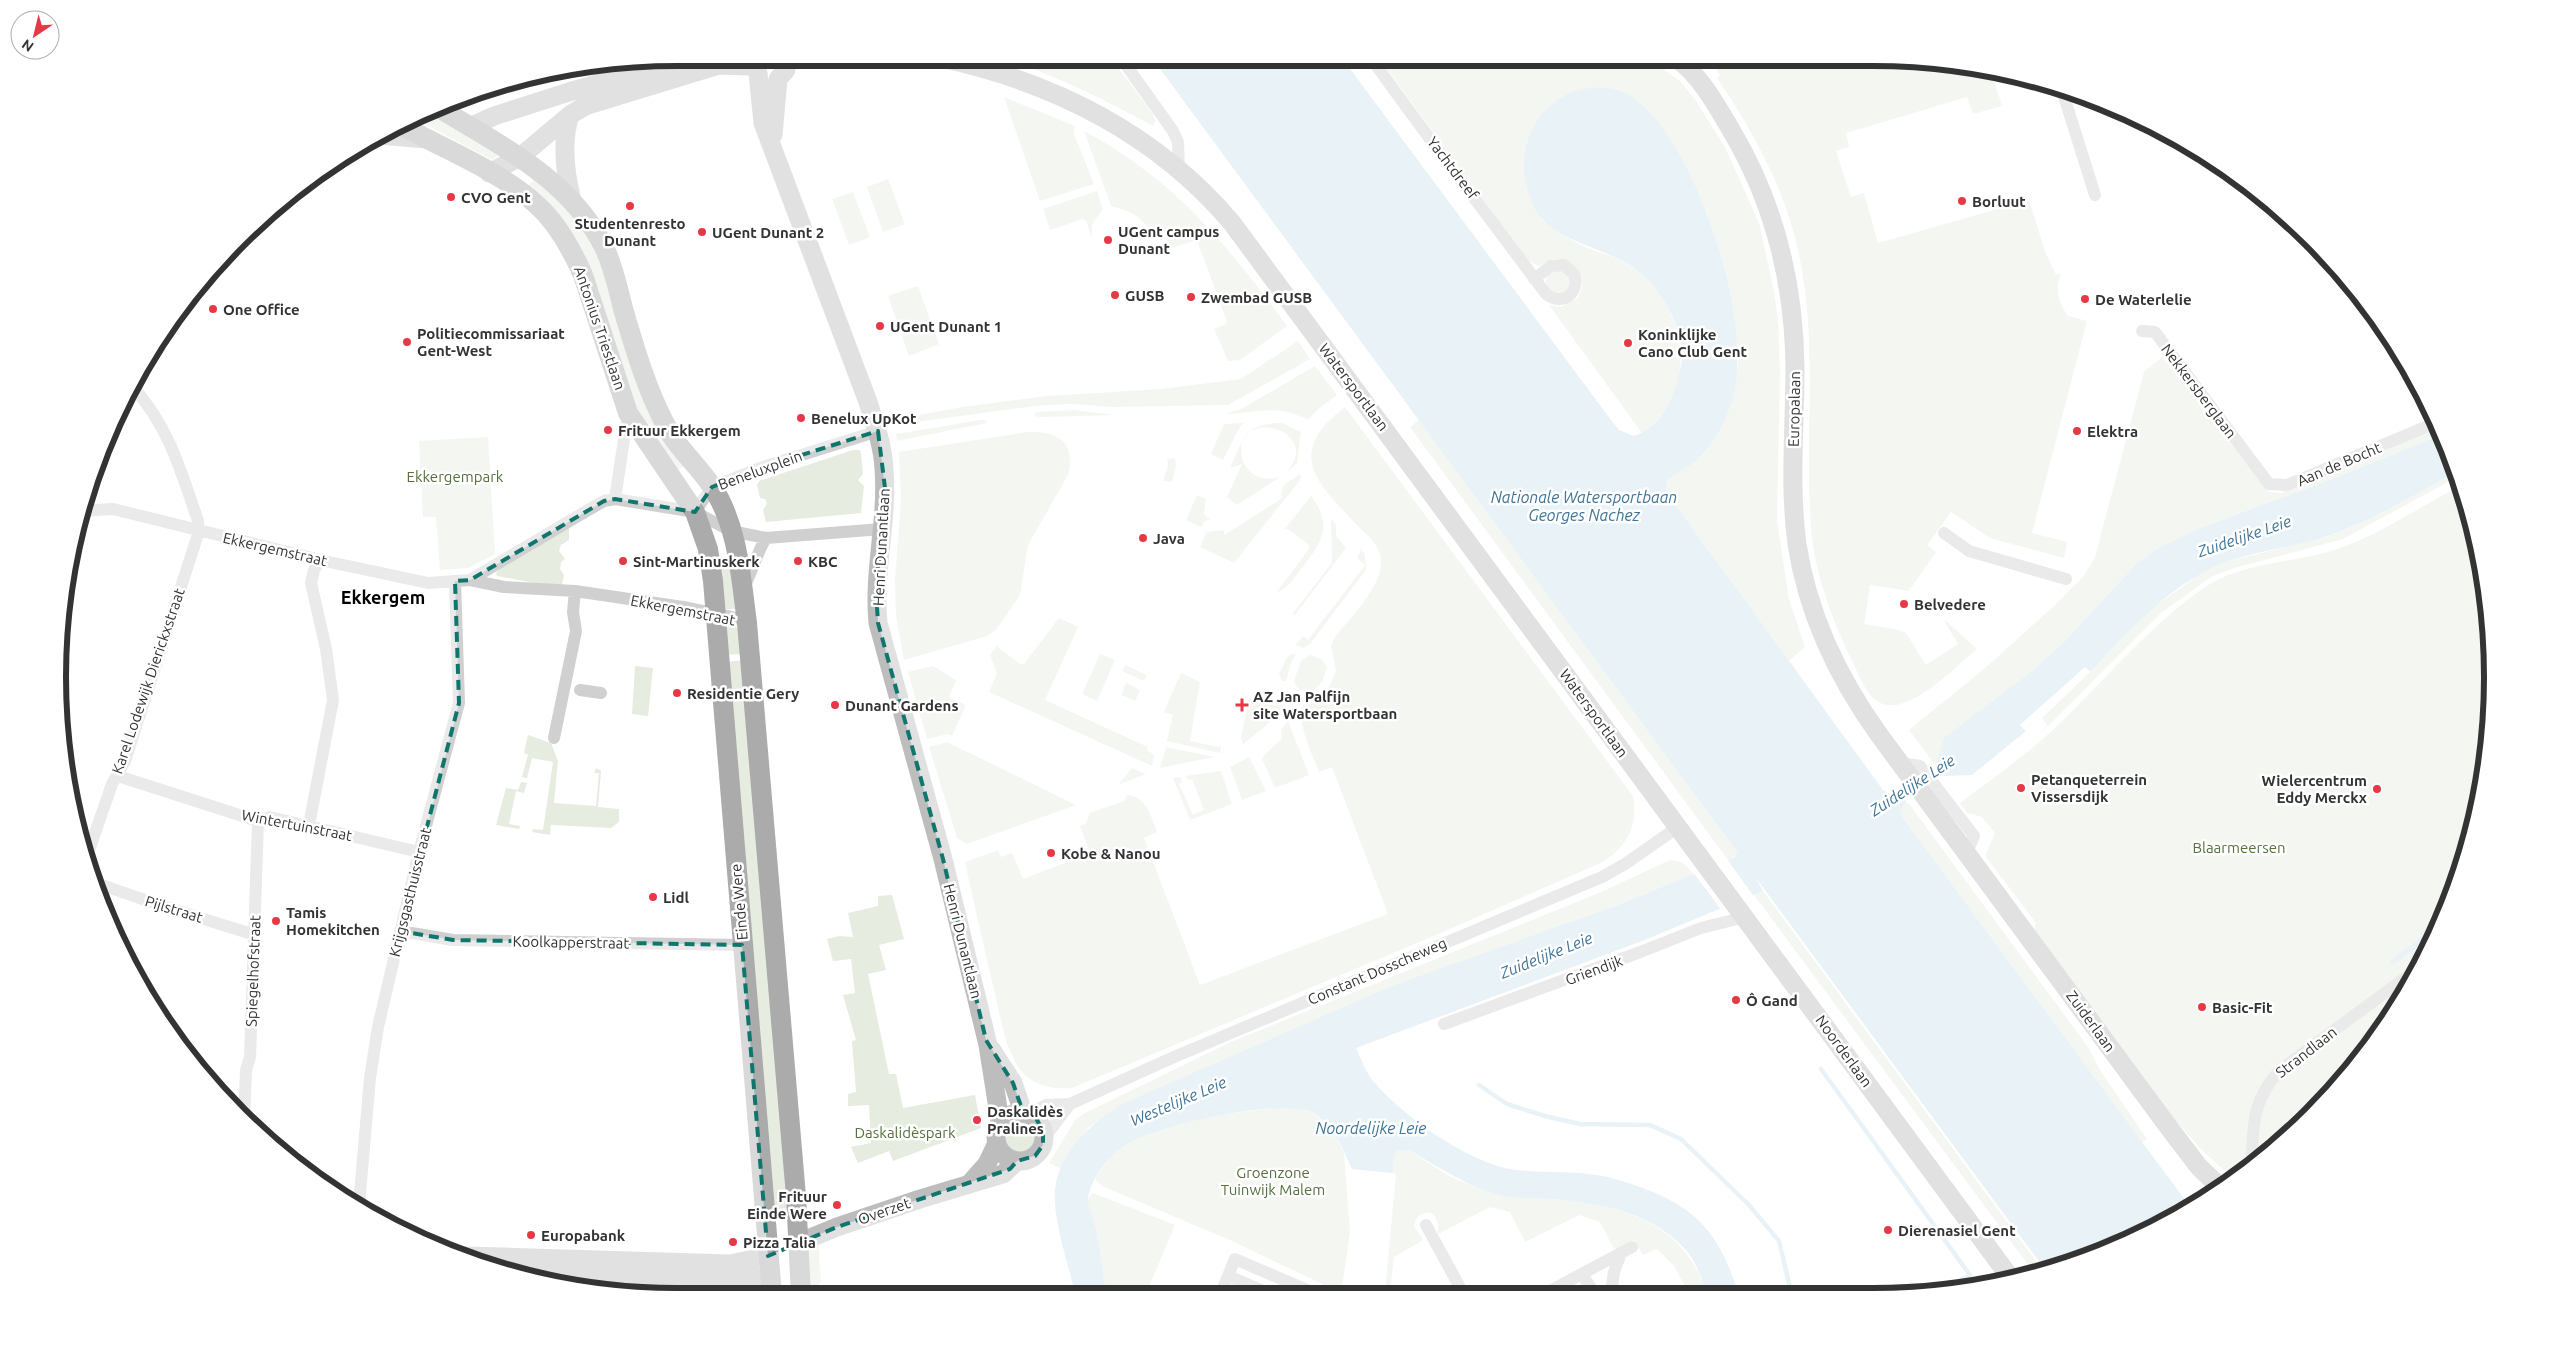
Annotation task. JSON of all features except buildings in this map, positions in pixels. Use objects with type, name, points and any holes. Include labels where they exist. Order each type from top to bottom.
[{"type":"main road","name":"Antonius Triestlaan","points":[[446,112],[544,173],[572,201],[604,247],[650,392],[676,442],[712,487],[731,531]]},
{"type":"main road","name":"Antonius Triestlaan","points":[[407,129],[490,173],[537,205],[574,255],[583,275],[628,413],[695,512]]},
{"type":"main road","name":"Einde Were","points":[[695,512],[708,549],[715,614],[771,1286]]},
{"type":"main road","points":[[731,531],[743,589],[747,623],[798,1244],[800,1288]]},
{"type":"main road","points":[[768,1256],[798,1244]]},
{"type":"main road","points":[[771,1286],[798,1244]]},
{"type":"street","points":[[490,173],[520,157],[574,113],[716,66]]},
{"type":"street","points":[[749,66],[772,75],[786,66]]},
{"type":"street","name":"Henri Dunantlaan","points":[[749,66],[763,123],[773,144],[878,431],[884,468],[882,529],[876,590],[878,623],[943,859],[988,1045],[1000,1122]]},
{"type":"street","name":"Henri Dunantlaan","points":[[773,144],[778,79],[789,66]]},
{"type":"street","name":"Watersportlaan","points":[[985,66],[1043,87],[1115,123],[1179,169],[1210,197],[1232,223],[1678,827]]},
{"type":"street","points":[[1127,66],[1173,130],[1178,142],[1179,169]]},
{"type":"street","name":"Yachtdreef","points":[[1377,66],[1534,278]]},
{"type":"street","name":"Europalaan","points":[[1684,66],[1703,86],[1731,130],[1749,164],[1773,221],[1787,282],[1793,325],[1793,490],[1798,545],[1805,583],[1824,642],[1847,686],[1910,768]]},
{"type":"street","points":[[470,127],[494,116],[572,91],[660,67]]},
{"type":"street","points":[[572,91],[574,113],[565,136],[568,183],[572,201]]},
{"type":"street","points":[[2064,98],[2095,195]]},
{"type":"street","points":[[393,136],[426,140]]},
{"type":"street","name":"Nekkersberglaan","points":[[2142,330],[2155,332],[2251,460]]},
{"type":"street","points":[[137,392],[150,407],[175,451],[198,521],[199,531]]},
{"type":"street","points":[[628,413],[615,499],[695,512],[731,531],[766,538],[882,529]]},
{"type":"street","name":"Aan de Bocht","points":[[2251,460],[2269,484],[2287,486],[2429,425]]},
{"type":"street","name":"Beneluxplein","points":[[695,512],[712,487],[760,468],[878,431]]},
{"type":"street","name":"Ekkergemstraat","points":[[470,580],[604,501],[615,499]]},
{"type":"street","name":"Ekkergemstraat","points":[[90,510],[113,509],[320,560],[428,583],[470,580],[504,587],[575,591],[715,614],[747,623]]},
{"type":"street","name":"Karel Lodewijk Dierickxstraat","points":[[90,846],[112,784],[118,776],[199,531]]},
{"type":"street","points":[[1944,533],[1970,551],[2066,579]]},
{"type":"street","points":[[743,589],[754,569],[757,553],[766,538]]},
{"type":"street","points":[[309,825],[333,700],[326,649],[311,583],[314,570],[320,560]]},
{"type":"street","name":"Krijgsgasthuisstraat","points":[[360,1198],[370,1078],[378,1027],[400,931],[417,868],[419,852],[459,704],[456,581]]},
{"type":"street","points":[[554,738],[571,689],[576,631],[573,612],[575,591]]},
{"type":"street","points":[[571,689],[601,693]]},
{"type":"street","name":"Zuiderlaan","points":[[1910,768],[1932,794],[1967,852],[2170,1129],[2199,1167],[2216,1182]]},
{"type":"street","name":"Wintertuinstraat","points":[[118,776],[258,821],[270,817],[419,852]]},
{"type":"street","name":"Spiegelhofstraat","points":[[244,1108],[246,1070],[250,1057],[258,821]]},
{"type":"street","name":"Noorderlaan","points":[[1678,827],[2007,1273]]},
{"type":"street","name":"Constant Dosscheweg","points":[[1026,1113],[1046,1104],[1070,1104],[1174,1057],[1602,877],[1625,864],[1678,827]]},
{"type":"street","name":"Pijlstraat","points":[[104,886],[162,907],[177,909],[255,936]]},
{"type":"street","name":"Griendijk","points":[[1444,1024],[1742,914]]},
{"type":"street","name":"Koolkapperstraat","points":[[400,931],[453,940],[742,945]]},
{"type":"street","name":"Strandlaan","points":[[2252,1156],[2255,1113],[2266,1085],[2280,1070],[2404,979]]},
{"type":"street","name":"Henri Dunantlaan","points":[[988,1045],[1013,1082],[1026,1113]]},
{"type":"street","name":"Constant Dosscheweg","points":[[1044,1138],[1070,1104]]},
{"type":"street","points":[[1017,1161],[1006,1157],[996,1144],[995,1136],[1000,1122],[1006,1116],[1026,1113],[1041,1124],[1044,1138]]},
{"type":"street","name":"Overzet","points":[[798,1244],[837,1227],[971,1182],[980,1182],[1004,1174],[1017,1161],[1035,1156],[1044,1138]]},
{"type":"street","points":[[971,1182],[987,1164],[996,1144]]},
{"type":"street","points":[[1426,1224],[1460,1288]]},
{"type":"street","points":[[1556,1288],[1627,1250],[1614,1272],[1612,1288]]},
{"type":"street","points":[[607,1275],[730,1264],[768,1256]]},
{"type":"street","points":[[1223,1288],[1235,1259],[1302,1288]]},
{"type":"street","points":[[513,1265],[607,1275],[771,1286]]},
{"type":"street","points":[[1582,1275],[1591,1288]]},
{"type":"street","points":[[1228,1276],[1256,1288]]},
{"type":"street","points":[[1277,1288],[1281,1279]]},
{"type":"highlighted area","points":[[878,431],[885,488],[876,590],[878,623],[943,859],[986,1040],[1013,1083],[1023,1112],[1036,1118],[1043,1131],[1043,1145],[1035,1156],[1017,1161],[1010,1169],[837,1227],[768,1256],[742,945],[453,940],[400,931],[459,703],[455,581],[470,580],[604,501],[615,499],[695,512],[712,487],[760,468]]},
{"type":"green space","points":[[1026,66],[1117,66],[1153,114],[1155,121],[1153,126],[1080,89]]},
{"type":"green space","points":[[1385,66],[1659,66],[1681,82],[1696,101],[1725,147],[1759,223],[1773,286],[1778,319],[1780,372],[1777,520],[1789,599],[1805,647],[1789,661],[1666,492],[1667,481],[1701,456],[1710,445],[1737,372],[1738,360],[1727,283],[1711,225],[1700,197],[1687,170],[1671,144],[1632,97],[1540,218],[1580,245],[1627,264],[1647,280],[1663,300],[1674,322],[1680,346],[1680,370],[1674,394],[1661,415],[1642,433],[1549,305],[1561,307],[1578,298],[1582,286],[1579,271],[1560,260],[1554,259],[1539,266],[1527,260]]},
{"type":"green space","points":[[1712,66],[1873,66],[1953,71],[1993,78],[2002,106],[1973,114],[1967,97],[1846,133],[1849,147],[1836,151],[1851,197],[1864,193],[1878,243],[2029,200],[2045,251],[2056,275],[2061,273],[2058,296],[2062,305],[2068,316],[2087,321],[2032,533],[2067,542],[2064,558],[1990,538],[1951,512],[1927,545],[1936,552],[1909,591],[1870,585],[1864,624],[1900,630],[1906,633],[1926,665],[1958,644],[1944,621],[1977,649],[1933,687],[1907,702],[1894,705],[1883,704],[1869,693],[1847,649],[1826,598],[1816,562],[1811,527],[1808,320],[1798,250],[1785,204],[1766,160],[1743,118],[1717,78],[1720,75]]},
{"type":"green space","points":[[1004,97],[1075,126],[1074,134],[1094,184],[1040,201]]},
{"type":"green space","points":[[438,115],[499,155],[492,160],[422,123]]},
{"type":"green space","points":[[1084,131],[1117,150],[1146,171],[1197,216],[1242,267],[1287,326],[1240,360],[1228,361],[1214,329],[1225,325],[1227,321],[1198,243],[1194,241],[1171,248],[1164,232],[1151,233],[1144,222],[1135,215],[1111,206]]},
{"type":"green space","points":[[536,177],[553,190],[595,247],[686,465],[675,472],[631,402],[606,323],[526,188]]},
{"type":"green space","points":[[888,179],[905,224],[883,232],[867,187]]},
{"type":"green space","points":[[1097,191],[1103,209],[1092,224],[1092,238],[1086,221],[1083,219],[1050,230],[1043,209]]},
{"type":"green space","points":[[853,192],[870,237],[849,245],[832,199]]},
{"type":"green space","points":[[1558,270],[1566,274],[1570,282],[1566,290],[1558,294],[1550,290],[1546,282],[1550,274]]},
{"type":"green space","points":[[918,286],[939,344],[909,356],[888,296]]},
{"type":"green space","points":[[1298,341],[1310,359],[1228,405],[1111,407],[1072,404],[1035,406],[894,425],[893,420],[962,407],[1047,396],[1161,389],[1241,379]]},
{"type":"green space","points":[[2162,357],[2269,492],[2283,493],[2285,488],[2431,430],[2434,437],[2330,480],[2202,527],[2160,547],[2137,563],[2064,642],[2032,671],[1945,738],[1936,766],[1909,730],[1985,668],[2055,605],[2083,577],[2095,557],[2144,372]]},
{"type":"green space","points":[[1315,366],[1337,395],[1317,410],[1308,420],[1276,410],[1225,414],[1241,409]]},
{"type":"green space","points":[[1345,407],[1633,796],[1634,817],[1629,834],[1619,849],[1603,862],[1429,938],[1072,1088],[1049,1087],[1035,1082],[1018,1067],[1006,1039],[965,862],[998,850],[1001,857],[1012,853],[1023,879],[1090,853],[1080,826],[1086,823],[1090,813],[1124,801],[1127,795],[1134,796],[1144,803],[1157,832],[1144,838],[1200,985],[1388,914],[1332,767],[1319,772],[1301,718],[1304,704],[1320,700],[1327,691],[1336,671],[1331,646],[1335,637],[1370,593],[1376,583],[1381,564],[1380,553],[1375,544],[1332,498],[1321,484],[1314,469],[1311,455],[1315,440],[1326,424]]},
{"type":"green space","points":[[1073,410],[1116,415],[1039,417],[1034,415],[1037,412]]},
{"type":"green space","points":[[985,420],[987,423],[897,441],[896,434]]},
{"type":"green space","points":[[1419,420],[1737,852],[1735,856],[1728,860],[1410,427]]},
{"type":"green space","points":[[1243,423],[1223,460],[1211,454],[1224,424]]},
{"type":"green space","points":[[1282,423],[1301,432],[1297,463],[1286,473],[1295,457],[1294,443],[1286,434],[1273,428],[1259,428],[1249,433],[1260,426]]},
{"type":"green space","points":[[1028,432],[1056,436],[1067,447],[1070,454],[1070,464],[1068,475],[1028,545],[1020,595],[996,630],[987,636],[904,660],[896,616],[895,580],[901,501],[899,452]]},
{"type":"green space","points":[[1247,435],[1241,445],[1244,464],[1251,472],[1260,477],[1269,479],[1280,477],[1237,505],[1227,497],[1242,464],[1230,468],[1239,448]]},
{"type":"green space","name":"Ekkergempark","points":[[488,437],[495,554],[468,568],[440,570],[436,517],[423,517],[419,441]]},
{"type":"green space","points":[[853,450],[860,450],[861,453],[863,474],[858,480],[864,486],[861,513],[766,522],[763,510],[767,504],[765,499],[760,498],[757,485],[759,481]]},
{"type":"green space","points":[[1175,458],[1176,466],[1172,482],[1163,481],[1168,466],[1167,459]]},
{"type":"green space","points":[[1300,474],[1301,479],[1234,563],[1200,547],[1206,532],[1224,530],[1224,535],[1281,499],[1283,486]]},
{"type":"green space","points":[[2449,476],[2451,480],[2343,539],[2234,568],[2211,577],[2161,613],[2048,726],[2042,718],[2150,610],[2204,571],[2225,562],[2327,537],[2354,526]]},
{"type":"green space","name":"Blaarmeersen","points":[[2454,489],[2463,519],[2479,597],[2484,677],[2479,757],[2463,835],[2437,911],[2421,947],[2381,1016],[2358,1049],[2305,1109],[2276,1136],[2228,1174],[2205,1153],[2170,1115],[2034,931],[2036,923],[1985,856],[1995,833],[1982,817],[1967,813],[1960,803],[2047,736],[2150,632],[2190,598],[2210,584],[2239,571],[2334,550],[2383,529]]},
{"type":"green space","points":[[1197,495],[1206,499],[1204,514],[1210,520],[1205,521],[1201,527],[1186,520]]},
{"type":"green space","points":[[1311,496],[1322,516],[1322,534],[1319,543],[1293,580],[1284,589],[1276,593],[1309,549],[1309,545],[1288,529],[1284,530]]},
{"type":"green space","points":[[1331,519],[1336,525],[1336,536],[1346,548],[1294,616],[1293,613],[1332,563]]},
{"type":"green space","points":[[569,528],[569,540],[561,545],[559,551],[565,559],[561,562],[560,569],[564,575],[561,588],[497,576],[496,573],[501,568]]},
{"type":"green space","points":[[1358,545],[1365,554],[1366,570],[1310,644],[1304,648],[1295,645],[1303,636],[1308,640],[1365,565],[1357,558],[1361,551]]},
{"type":"green space","points":[[731,558],[739,609],[722,609],[717,559]]},
{"type":"green space","points":[[1059,618],[1078,627],[1045,700],[1148,747],[1147,750],[1154,755],[1152,766],[989,692],[997,673],[990,655],[998,644],[999,648],[1020,664],[1024,664]]},
{"type":"green space","points":[[732,622],[739,630],[743,654],[726,655],[725,633]]},
{"type":"green space","points":[[1293,653],[1296,654],[1291,663],[1286,681],[1282,681],[1279,674],[1287,657]]},
{"type":"green space","points":[[1100,654],[1115,660],[1097,701],[1082,694]]},
{"type":"green space","points":[[1310,655],[1321,659],[1327,667],[1322,682],[1312,692],[1298,689],[1294,681],[1301,661]]},
{"type":"green space","points":[[744,660],[789,1208],[772,1210],[727,662]]},
{"type":"green space","points":[[1125,665],[1147,675],[1144,681],[1122,671]]},
{"type":"green space","points":[[635,666],[653,668],[648,716],[632,714]]},
{"type":"green space","points":[[933,666],[956,680],[949,697],[966,705],[952,736],[948,734],[927,739],[908,672]]},
{"type":"green space","points":[[1181,673],[1200,682],[1190,741],[1218,747],[1221,745],[1220,753],[1167,741],[1173,715],[1164,712]]},
{"type":"green space","points":[[1126,683],[1140,690],[1135,701],[1121,695]]},
{"type":"green space","points":[[1284,695],[1287,695],[1282,708],[1243,744],[1241,738],[1249,698],[1254,698],[1256,704],[1283,705]]},
{"type":"green space","points":[[1288,721],[1309,775],[1275,788],[1262,759],[1282,739],[1281,730]]},
{"type":"green space","points":[[528,735],[551,743],[558,761],[554,803],[596,806],[599,773],[594,773],[596,768],[601,771],[598,807],[619,809],[619,822],[611,828],[551,825],[550,835],[532,832],[533,829],[543,830],[553,762],[532,758],[527,778],[522,777],[528,755],[524,753]]},
{"type":"green space","points":[[947,742],[1076,805],[967,844],[957,838],[929,747]]},
{"type":"green space","points":[[1166,747],[1214,757],[1160,768]]},
{"type":"green space","points":[[1249,757],[1266,791],[1242,800],[1230,767]]},
{"type":"green space","points":[[1132,768],[1146,774],[1118,785]]},
{"type":"green space","points":[[1221,771],[1232,804],[1190,820],[1173,778],[1181,777],[1182,782],[1179,784],[1193,815],[1204,810],[1192,779],[1188,780],[1186,776]]},
{"type":"green space","points":[[521,782],[527,783],[524,793],[516,791],[509,824],[520,826],[519,829],[496,825],[506,788],[518,790]]},
{"type":"green space","points":[[1907,801],[2088,1047],[2100,1070],[2147,1139],[2142,1142],[1902,817],[1901,809]]},
{"type":"green space","points":[[1670,860],[1682,862],[1694,874],[1122,1104],[1088,1128],[1060,1168],[1049,1163],[1075,1120],[1083,1114],[1233,1041],[1599,893]]},
{"type":"green space","points":[[1763,891],[2039,1265],[2030,1267],[1754,895]]},
{"type":"green space","name":"Daskalidèspark","points":[[892,895],[904,939],[879,945],[886,970],[868,974],[889,1074],[896,1074],[903,1108],[975,1095],[981,1128],[893,1161],[889,1151],[858,1163],[851,1147],[871,1143],[869,1105],[848,1106],[848,1094],[856,1092],[852,1041],[856,1040],[843,995],[855,993],[851,959],[833,961],[827,939],[839,936],[853,937],[848,913],[878,906],[878,896]]},
{"type":"green space","name":"Groenzone Tuinwijk Malem","points":[[1299,1108],[1311,1112],[1324,1121],[1334,1133],[1344,1153],[1350,1232],[1342,1288],[1331,1288],[1232,1241],[1102,1186],[1095,1179],[1116,1151],[1139,1137],[1177,1124],[1242,1112]]},
{"type":"green space","points":[[1020,1118],[1027,1119],[1033,1123],[1037,1129],[1037,1143],[1033,1149],[1027,1153],[1020,1154],[1013,1153],[1007,1149],[1003,1143],[1002,1136],[1003,1129],[1007,1123],[1013,1119]]},
{"type":"green space","points":[[1399,1150],[1409,1150],[1443,1172],[1469,1184],[1593,1204],[1623,1212],[1650,1223],[1673,1239],[1692,1262],[1704,1288],[1686,1288],[1674,1266],[1657,1249],[1643,1255],[1634,1240],[1614,1249],[1600,1222],[1579,1215],[1525,1242],[1510,1212],[1490,1207],[1438,1234],[1438,1224],[1435,1216],[1424,1213],[1417,1218],[1414,1226],[1423,1240],[1394,1257],[1391,1288],[1385,1288],[1396,1174],[1393,1173],[1394,1155]]},
{"type":"green space","points":[[1093,1193],[1175,1225],[1149,1288],[1105,1288],[1087,1200]]},
{"type":"green space","points":[[818,1242],[821,1282],[816,1288],[808,1288],[807,1254]]},
{"type":"water","name":"Nationale Watersportbaan Georges Nachez","points":[[1158,66],[1348,66],[1611,420],[1619,430],[1634,436],[1657,421],[1667,407],[1674,391],[1681,368],[1682,357],[1680,338],[1675,323],[1660,295],[1639,272],[1612,256],[1565,236],[1539,216],[1533,205],[1526,182],[1525,152],[1535,124],[1544,112],[1568,94],[1584,89],[1609,88],[1625,93],[1632,97],[1656,120],[1678,153],[1699,193],[1715,238],[1728,284],[1736,328],[1737,368],[1732,401],[1726,418],[1712,443],[1701,457],[1667,481],[1666,492],[1883,790],[1890,794],[1900,792],[1936,766],[1944,738],[2032,671],[2064,642],[2137,563],[2160,547],[2202,527],[2330,480],[2434,437],[2449,476],[2378,515],[2345,530],[2312,541],[2234,559],[2204,572],[2157,605],[2090,672],[2086,668],[2020,725],[2026,731],[1972,775],[1943,776],[1907,801],[1901,809],[1902,817],[2186,1201],[2143,1225],[2107,1241],[2041,1264],[1756,878],[1763,891],[1642,941],[1356,1048],[1371,1078],[1402,1110],[1439,1137],[1479,1159],[1516,1170],[1579,1173],[1609,1177],[1643,1188],[1679,1205],[1693,1215],[1715,1240],[1737,1288],[1705,1288],[1689,1254],[1676,1240],[1645,1220],[1628,1213],[1572,1201],[1511,1197],[1492,1192],[1455,1177],[1409,1150],[1399,1150],[1394,1155],[1393,1173],[1352,1169],[1336,1136],[1319,1116],[1311,1112],[1295,1109],[1272,1109],[1216,1116],[1160,1130],[1139,1138],[1111,1156],[1093,1182],[1088,1197],[1105,1288],[1074,1288],[1056,1215],[1055,1188],[1059,1172],[1065,1158],[1084,1133],[1122,1104],[1392,986],[1615,906],[1735,857],[1737,852]]},
{"type":"water","points":[[2427,933],[2423,943],[2393,965],[2390,961]]},
{"type":"pier","points":[[2085,667],[2090,672],[2089,674],[2085,671],[2024,725],[2028,729],[2026,731],[2020,725]]},
{"type":"pier","points":[[1933,765],[1943,778],[1908,804],[1898,790]]},
{"type":"pier","points":[[1726,858],[1755,898],[1722,911],[1693,872]]},
{"type":"waterway","points":[[1821,1069],[1970,1275],[1956,1282]]},
{"type":"waterway","points":[[1479,1085],[1507,1104],[1545,1116],[1580,1124],[1650,1125],[1681,1139],[1749,1205],[1779,1241],[1790,1288]]},
{"type":"place","name":"CVO Gent","points":[[451,197]]},
{"type":"place","name":"Borluut","points":[[1962,201]]},
{"type":"place","name":"Studentenresto Dunant","points":[[630,206]]},
{"type":"place","name":"UGent Dunant 2","points":[[702,232]]},
{"type":"place","name":"UGent campus Dunant","points":[[1108,240]]},
{"type":"place","name":"GUSB","points":[[1115,295]]},
{"type":"place","name":"Zwembad GUSB","points":[[1191,297]]},
{"type":"place","name":"De Waterlelie","points":[[2085,299]]},
{"type":"place","name":"One Office","points":[[213,309]]},
{"type":"place","name":"UGent Dunant 1","points":[[880,326]]},
{"type":"place","name":"Politiecommissariaat Gent-West","points":[[407,342]]},
{"type":"place","name":"Koninklijke Cano Club Gent","points":[[1628,343]]},
{"type":"place","name":"Benelux UpKot","points":[[801,418]]},
{"type":"place","name":"Frituur Ekkergem","points":[[608,430]]},
{"type":"place","name":"Elektra","points":[[2077,431]]},
{"type":"place","name":"Java","points":[[1143,538]]},
{"type":"place","name":"Sint-Martinuskerk","points":[[623,561]]},
{"type":"place","name":"KBC","points":[[798,561]]},
{"type":"place","name":"Belvedere","points":[[1904,604]]},
{"type":"place","name":"Residentie Gery","points":[[677,693]]},
{"type":"place","name":"Dunant Gardens","points":[[835,705]]},
{"type":"place","name":"AZ Jan Palfijn site Watersportbaan","points":[[1242,705]]},
{"type":"place","name":"Petanqueterrein Vissersdijk","points":[[2021,788]]},
{"type":"place","name":"Wielercentrum Eddy Merckx","points":[[2377,789]]},
{"type":"place","name":"Kobe & Nanou","points":[[1051,853]]},
{"type":"place","name":"Lidl","points":[[653,897]]},
{"type":"place","name":"Tamis Homekitchen","points":[[276,921]]},
{"type":"place","name":"Ô Gand","points":[[1736,1000]]},
{"type":"place","name":"Basic-Fit","points":[[2202,1007]]},
{"type":"place","name":"Daskalidès Pralines","points":[[977,1120]]},
{"type":"place","name":"Frituur Einde Were","points":[[837,1205]]},
{"type":"place","name":"Dierenasiel Gent","points":[[1888,1230]]},
{"type":"place","name":"Europabank","points":[[531,1235]]},
{"type":"place","name":"Pizza Talia","points":[[733,1242]]},
{"type":"district","name":"Ekkergem","points":[[383,597]]},
{"type":"water label","name":"Zuidelijke Leie","points":[[2244,536]]},
{"type":"water label","name":"Zuidelijke Leie","points":[[1912,785]]},
{"type":"water label","name":"Zuidelijke Leie","points":[[1546,955]]},
{"type":"water label","name":"Westelijke Leie","points":[[1178,1101]]},
{"type":"water label","name":"Noordelijke Leie","points":[[1371,1128]]}]
